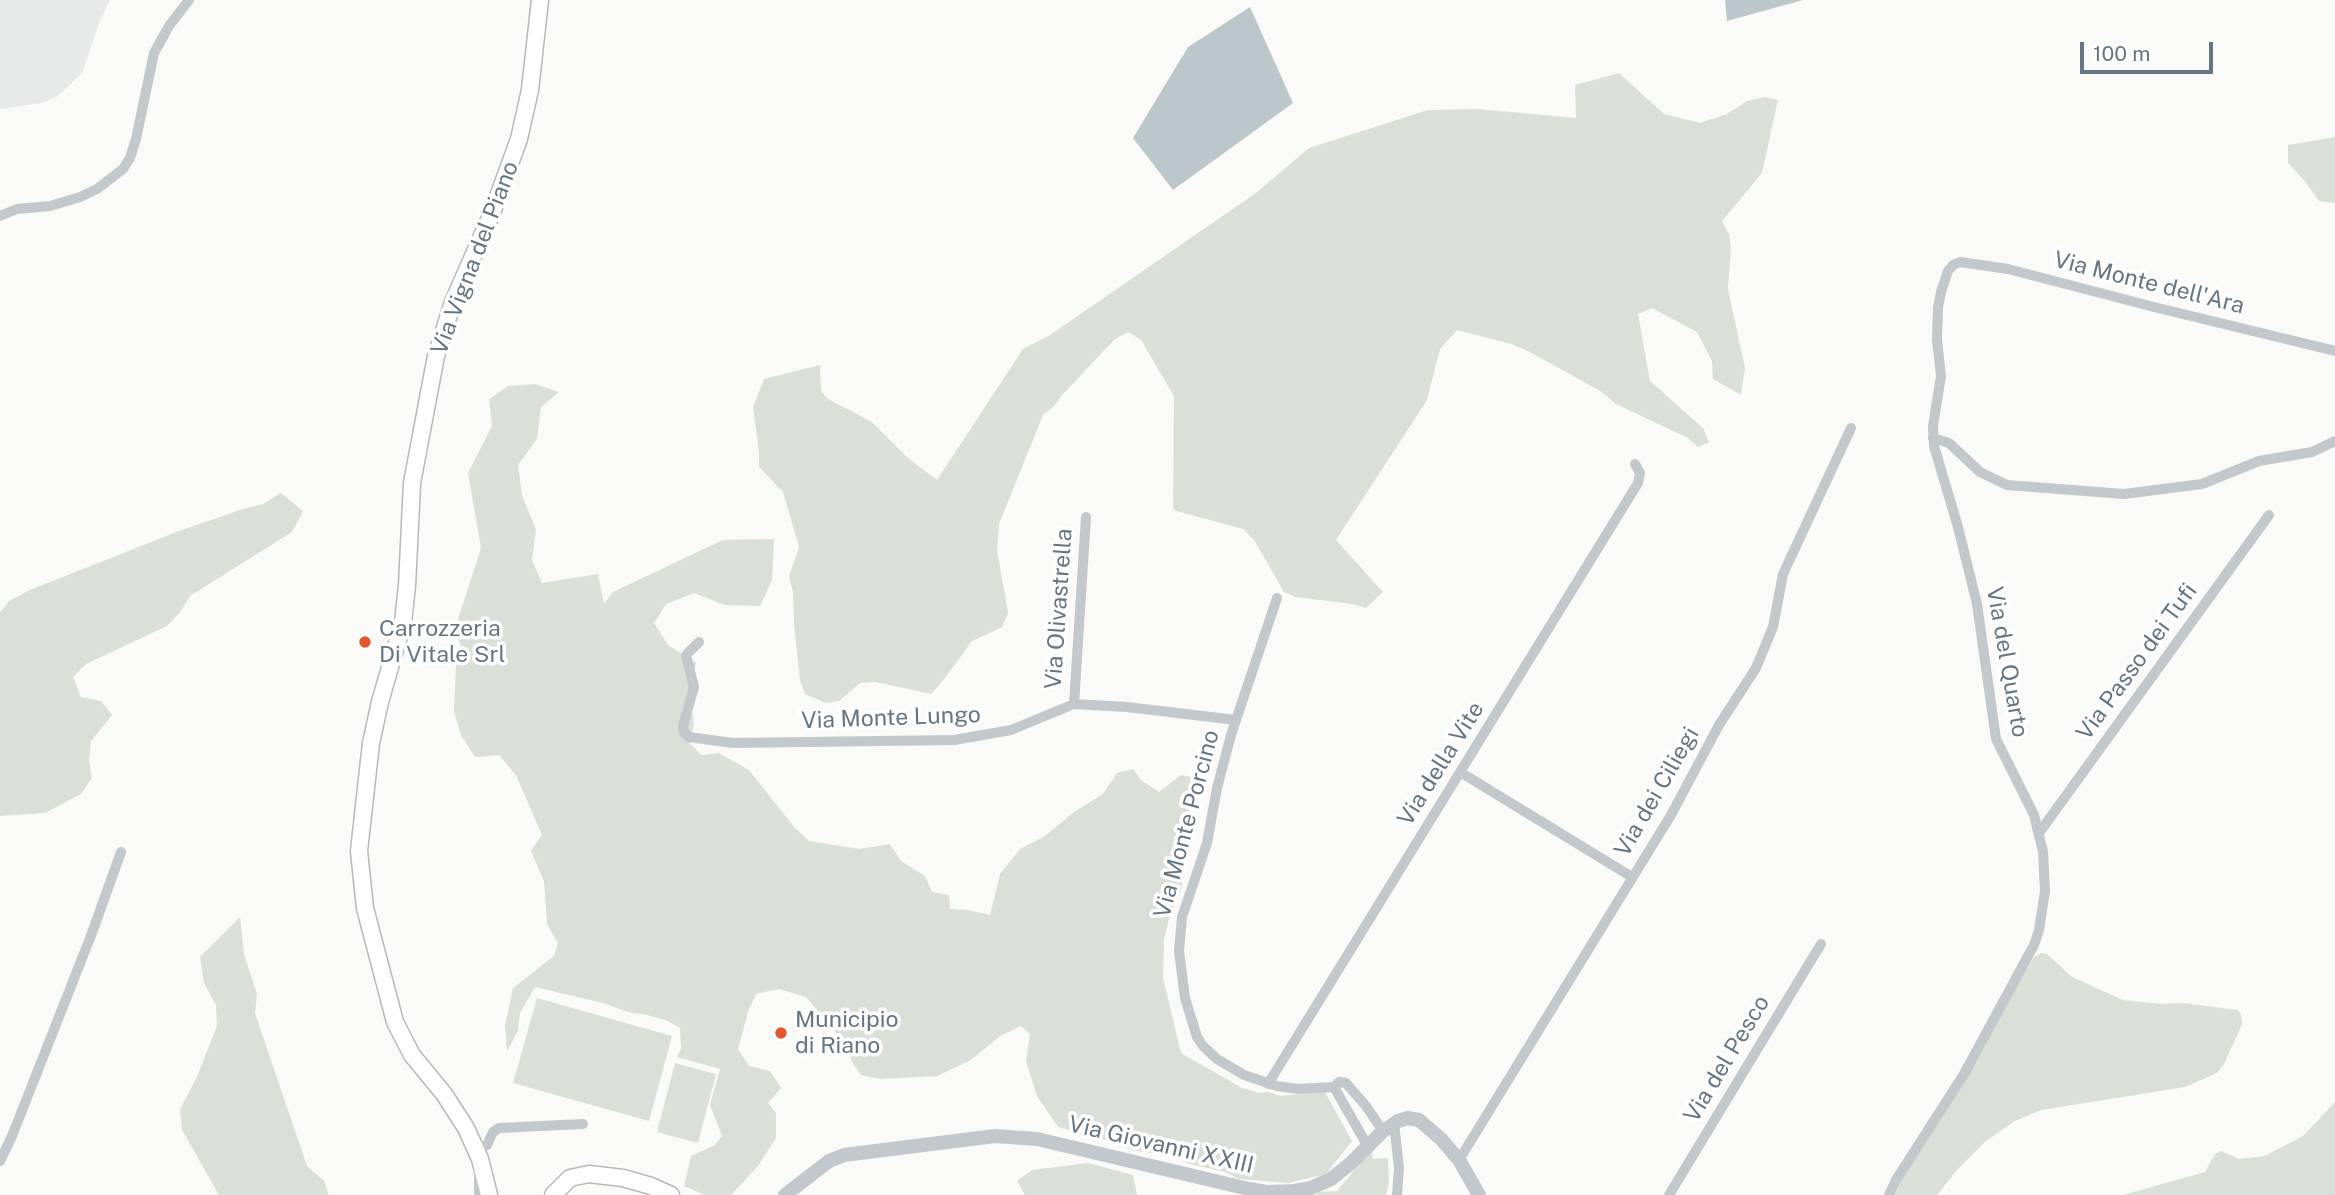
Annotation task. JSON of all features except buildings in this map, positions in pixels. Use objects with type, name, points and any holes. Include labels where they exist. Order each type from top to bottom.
[{"type":"main road","name":"Via Vigna del Piano","points":[[489,1195],[478,1155],[457,1113],[412,1055],[396,1023],[365,908],[360,873],[360,840],[371,743],[403,622],[412,483],[436,356],[453,302],[492,213],[519,139],[530,90],[540,0]]},
{"type":"main road","points":[[553,1195],[570,1178],[589,1174],[636,1182],[671,1195]]},
{"type":"street","points":[[0,216],[16,209],[50,206],[80,197],[97,189],[123,169],[136,139],[154,53],[169,26],[189,0]]},
{"type":"street","name":"Via Monte dell'Ara","points":[[1953,265],[1963,262],[2008,268],[2335,351]]},
{"type":"street","name":"Via del Quarto","points":[[1889,1195],[1964,1074],[2036,942],[2045,881],[2039,833],[2028,801],[1995,736],[1978,612],[1933,438],[1941,376],[1937,340],[1939,301],[1947,274],[1953,265]]},
{"type":"street","name":"Via dei Ciliegi","points":[[1459,1160],[1671,815],[1719,725],[1756,668],[1773,627],[1783,574],[1851,428]]},
{"type":"street","points":[[1933,438],[1949,443],[1980,472],[2007,485],[2124,494],[2207,483],[2259,461],[2312,452],[2335,441]]},
{"type":"street","name":"Via della Vite","points":[[1268,1084],[1638,483],[1640,473],[1636,464]]},
{"type":"street","name":"Via Passo dei Tufi","points":[[2039,833],[2269,515]]},
{"type":"street","name":"Via Olivastrella","points":[[1074,704],[1086,517]]},
{"type":"street","name":"Via Monte Porcino","points":[[1277,598],[1236,720],[1217,788],[1207,843],[1182,917],[1180,961],[1188,1011],[1199,1041],[1214,1057],[1235,1070],[1268,1084],[1298,1089],[1334,1087],[1339,1082],[1350,1086],[1388,1127]]},
{"type":"street","name":"Via Monte Lungo","points":[[699,642],[686,655],[694,690],[683,726],[684,733],[689,737],[733,743],[962,740],[1011,730],[1074,704],[1127,707],[1236,720]]},
{"type":"street","points":[[1460,772],[1632,877]]},
{"type":"street","points":[[0,1161],[87,946],[121,852]]},
{"type":"street","name":"Via del Pesco","points":[[1669,1195],[1821,944]]},
{"type":"street","points":[[1334,1087],[1367,1145]]},
{"type":"street","points":[[1397,1195],[1399,1168],[1388,1127],[1408,1118],[1419,1120],[1441,1139],[1459,1160],[1479,1195]]},
{"type":"street","points":[[479,1195],[478,1155],[496,1129],[583,1124]]},
{"type":"street","name":"Via Giovanni XXIII","points":[[785,1195],[825,1164],[844,1155],[987,1136],[1037,1139],[1248,1189],[1280,1192],[1311,1188],[1331,1179],[1388,1127]]},
{"type":"shaded area","points":[[0,0],[110,0],[82,73],[58,96],[42,103],[0,109]]},
{"type":"shaded area","points":[[1725,0],[1803,0],[1727,21]]},
{"type":"shaded area","points":[[1250,7],[1293,103],[1173,190],[1133,138],[1188,47]]},
{"type":"shaded area","points":[[1619,73],[1664,114],[1700,123],[1727,114],[1747,101],[1765,97],[1778,100],[1762,173],[1722,221],[1729,234],[1731,248],[1728,289],[1745,368],[1741,395],[1713,379],[1712,361],[1697,332],[1652,308],[1638,314],[1650,381],[1703,428],[1709,442],[1698,447],[1688,438],[1616,404],[1602,392],[1528,351],[1457,330],[1440,349],[1427,400],[1336,540],[1383,592],[1366,608],[1296,597],[1284,592],[1254,540],[1243,529],[1173,510],[1174,396],[1141,340],[1128,332],[1115,339],[1043,415],[999,524],[997,550],[1008,613],[1002,627],[972,641],[931,694],[876,682],[860,683],[839,701],[826,703],[805,694],[800,680],[793,592],[789,576],[799,547],[783,492],[759,467],[753,407],[764,379],[820,365],[821,391],[828,399],[872,422],[909,459],[937,480],[1023,349],[1050,335],[1256,193],[1309,148],[1428,110],[1477,109],[1576,118],[1575,85]]},
{"type":"shaded area","points":[[2335,137],[2335,203],[2319,201],[2288,163],[2288,145]]},
{"type":"shaded area","points":[[535,384],[559,392],[541,407],[537,439],[518,465],[522,496],[536,529],[532,560],[542,583],[598,574],[604,604],[613,592],[723,540],[774,539],[772,580],[760,606],[725,605],[694,593],[666,604],[654,623],[668,645],[696,663],[689,689],[694,724],[689,742],[701,755],[719,753],[749,770],[794,827],[809,841],[859,849],[890,844],[901,861],[925,876],[932,892],[949,895],[950,909],[990,915],[1000,874],[1020,849],[1045,836],[1074,812],[1103,794],[1117,773],[1133,769],[1142,781],[1159,792],[1181,775],[1198,778],[1188,797],[1193,841],[1184,867],[1181,890],[1164,939],[1163,978],[1181,1053],[1242,1088],[1260,1093],[1268,1092],[1281,1096],[1325,1092],[1352,1141],[1326,1174],[1288,1183],[1239,1179],[1225,1172],[1190,1164],[1174,1157],[1132,1150],[1058,1127],[1037,1096],[1026,1061],[1030,1034],[1021,1026],[1000,1036],[971,1060],[937,1076],[880,1079],[861,1075],[852,1062],[846,1044],[806,997],[779,989],[756,994],[738,1049],[749,1066],[770,1071],[781,1088],[768,1103],[776,1113],[776,1138],[758,1166],[731,1195],[705,1195],[684,1186],[691,1156],[715,1145],[722,1136],[710,1105],[720,1069],[677,1057],[681,1049],[680,1028],[668,1021],[647,1015],[535,987],[520,1013],[518,1031],[507,1051],[505,1025],[513,988],[554,956],[558,943],[547,924],[544,881],[531,851],[542,835],[516,775],[499,755],[475,757],[461,735],[454,712],[456,664],[463,649],[454,632],[481,548],[468,473],[492,426],[489,399],[508,386]]},
{"type":"shaded area","points":[[281,493],[303,511],[292,532],[190,596],[167,626],[86,664],[73,677],[81,697],[101,701],[112,715],[91,741],[89,760],[92,778],[81,794],[45,813],[0,816],[0,612],[9,601],[30,590],[179,531],[263,504]]},
{"type":"shaded area","points":[[240,917],[244,954],[257,994],[255,1013],[307,1166],[324,1181],[329,1195],[219,1195],[182,1130],[180,1109],[196,1079],[217,1026],[216,1005],[204,983],[200,957]]},
{"type":"shaded area","points":[[2041,953],[2047,954],[2072,977],[2123,1000],[2182,1003],[2238,1010],[2242,1024],[2224,1064],[2217,1073],[2185,1087],[2041,1110],[2015,1121],[1986,1141],[1937,1195],[1895,1195],[1904,1174],[2034,957]]},
{"type":"shaded area","points":[[537,998],[672,1036],[649,1121],[513,1083]]},
{"type":"shaded area","points":[[675,1063],[716,1074],[698,1143],[657,1132]]},
{"type":"shaded area","points":[[2335,1102],[2335,1195],[2123,1195],[2205,1172],[2215,1154],[2221,1151],[2239,1159],[2265,1156],[2303,1136]]},
{"type":"shaded area","points":[[1372,1149],[1373,1159],[1388,1158],[1389,1182],[1386,1195],[1316,1195],[1319,1192],[1337,1191]]},
{"type":"shaded area","points":[[1088,1163],[1133,1175],[1137,1195],[1025,1195],[1017,1181],[1032,1170]]},
{"type":"place","name":"Carrozzeria Di Vitale Srl","points":[[365,642]]},
{"type":"place","name":"Municipio di Riano","points":[[781,1033]]}]
